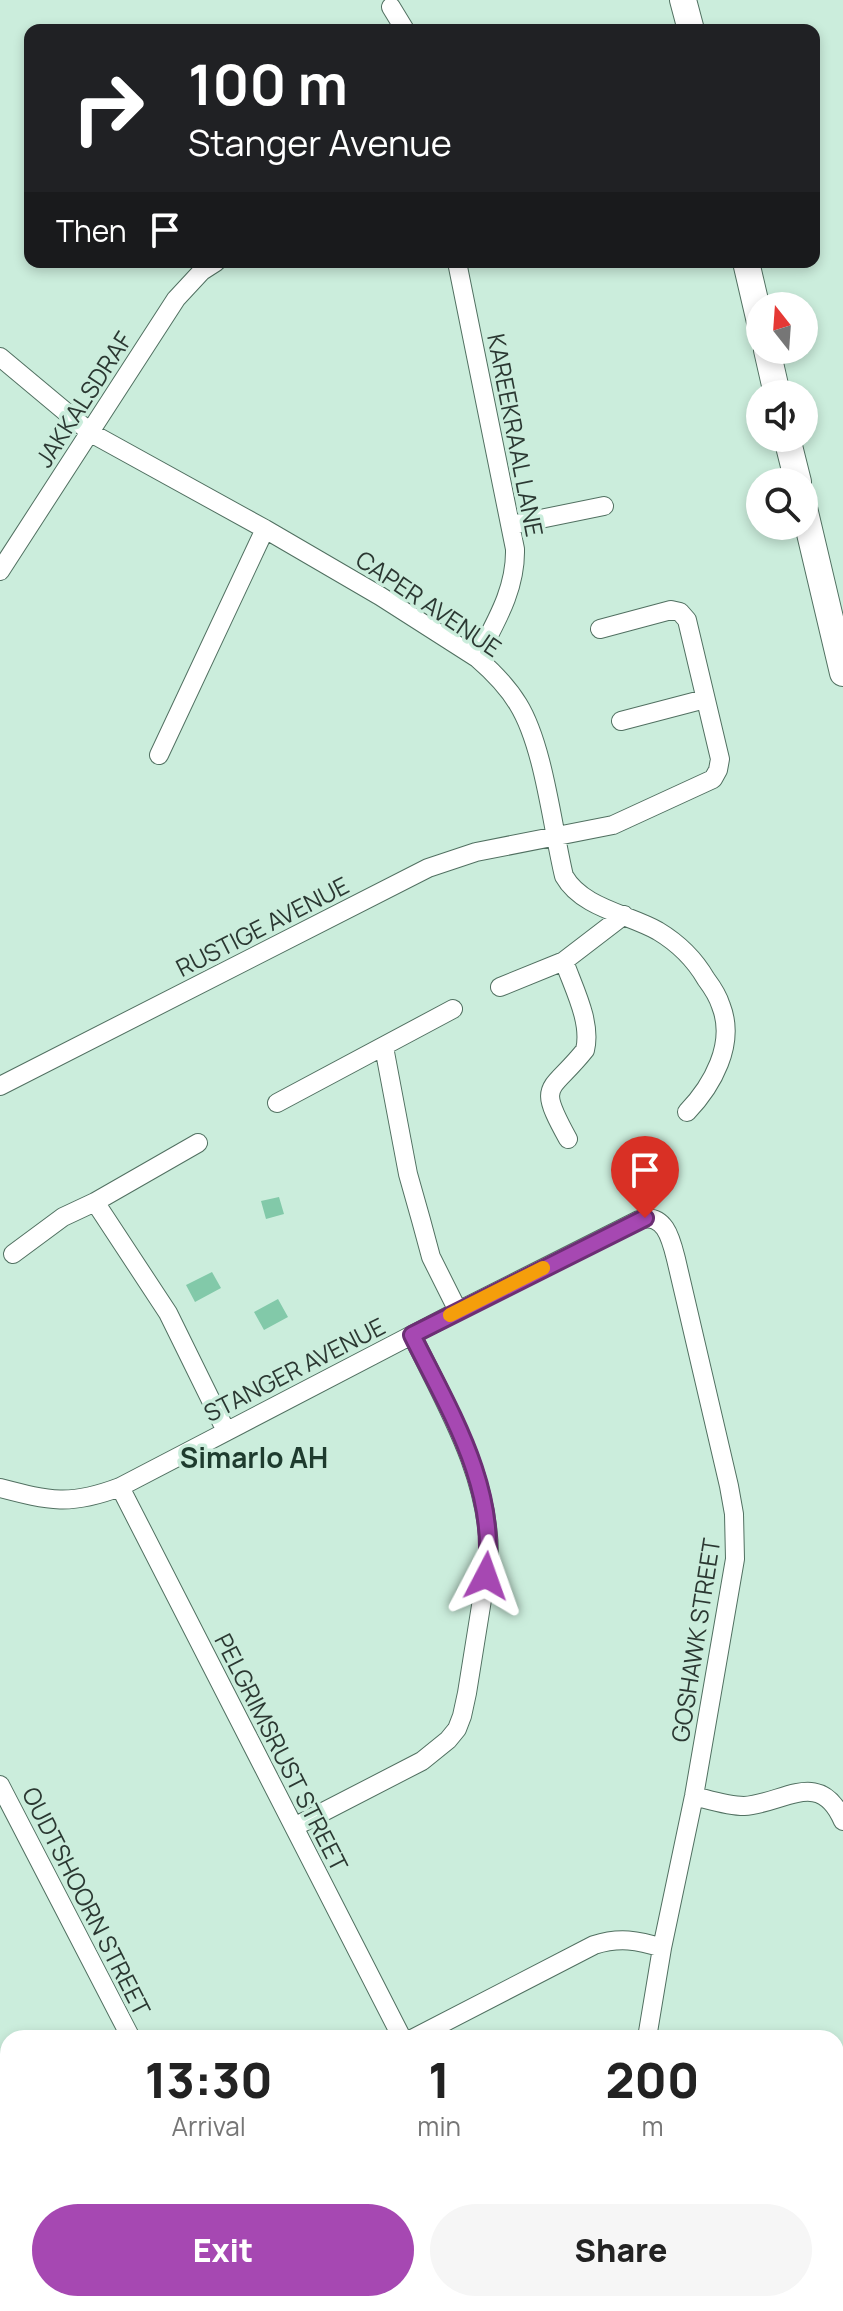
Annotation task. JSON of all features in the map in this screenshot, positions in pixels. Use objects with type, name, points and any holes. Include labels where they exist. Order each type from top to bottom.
[{"type":"main road","points":[[683,0],[689,24]]},
{"type":"main road","points":[[747,268],[753,292]]},
{"type":"main road","points":[[812,540],[843,673]]},
{"type":"street","points":[[391,7],[401,24]]},
{"type":"street","name":"JAKKALSDRAF","points":[[0,571],[176,299],[207,268]]},
{"type":"street","name":"KAREEKRAAL LANE","points":[[458,268],[511,525],[516,568],[512,585],[477,658]]},
{"type":"street","name":"CAPER AVENUE","points":[[0,357],[91,433],[380,596],[477,658],[505,686],[519,705],[529,727],[564,876],[573,890],[600,906],[659,932],[688,954],[722,1007],[725,1033],[717,1069],[703,1096],[687,1112]]},
{"type":"street","points":[[511,525],[604,506]]},
{"type":"street","points":[[159,755],[265,529]]},
{"type":"street","name":"RUSTIGE AVENUE","points":[[1,1082],[428,868],[476,852],[613,825],[713,779],[720,759],[687,620],[680,612],[671,610],[600,629]]},
{"type":"street","points":[[621,721],[705,699]]},
{"type":"street","points":[[500,987],[564,961],[624,915]]},
{"type":"street","points":[[564,961],[585,1022],[587,1043],[579,1058],[554,1083],[549,1098],[568,1139]]},
{"type":"street","points":[[277,1103],[453,1009]]},
{"type":"street","points":[[384,1047],[408,1174],[431,1257],[458,1311]]},
{"type":"street","points":[[13,1254],[63,1217],[198,1143]]},
{"type":"street","points":[[95,1202],[168,1313],[226,1431]]},
{"type":"street","name":"STANGER AVENUE","points":[[0,1488],[39,1498],[68,1501],[120,1487],[458,1311],[645,1218]]},
{"type":"street","name":"GOSHAWK STREET","points":[[645,1218],[661,1222],[671,1241],[734,1514],[735,1559],[694,1796],[648,2030]]},
{"type":"street","points":[[294,1827],[422,1761],[448,1740],[462,1716],[489,1556],[486,1512],[468,1451],[412,1335]]},
{"type":"street","name":"PELGRIMSRUST STREET","points":[[120,1487],[398,2030]]},
{"type":"street","name":"OUDTSHOORN STREET","points":[[0,1785],[127,2030]]},
{"type":"street","points":[[694,1796],[740,1806],[801,1790],[812,1791],[832,1802],[843,1821]]},
{"type":"street","points":[[429,2030],[594,1945],[632,1939],[662,1948]]},
{"type":"building","points":[[279,1197],[284,1214],[266,1219],[261,1201]]},
{"type":"building","points":[[212,1272],[221,1288],[195,1302],[186,1285]]},
{"type":"building","points":[[278,1299],[288,1317],[264,1330],[254,1312]]},
{"type":"slow traffic","points":[[450,1315],[543,1268]]},
{"type":"district","name":"Simarlo AH","points":[[254,1457]]},
{"type":"route","points":[[486,1576],[489,1535],[478,1481],[468,1451],[412,1335],[645,1218]]}]
